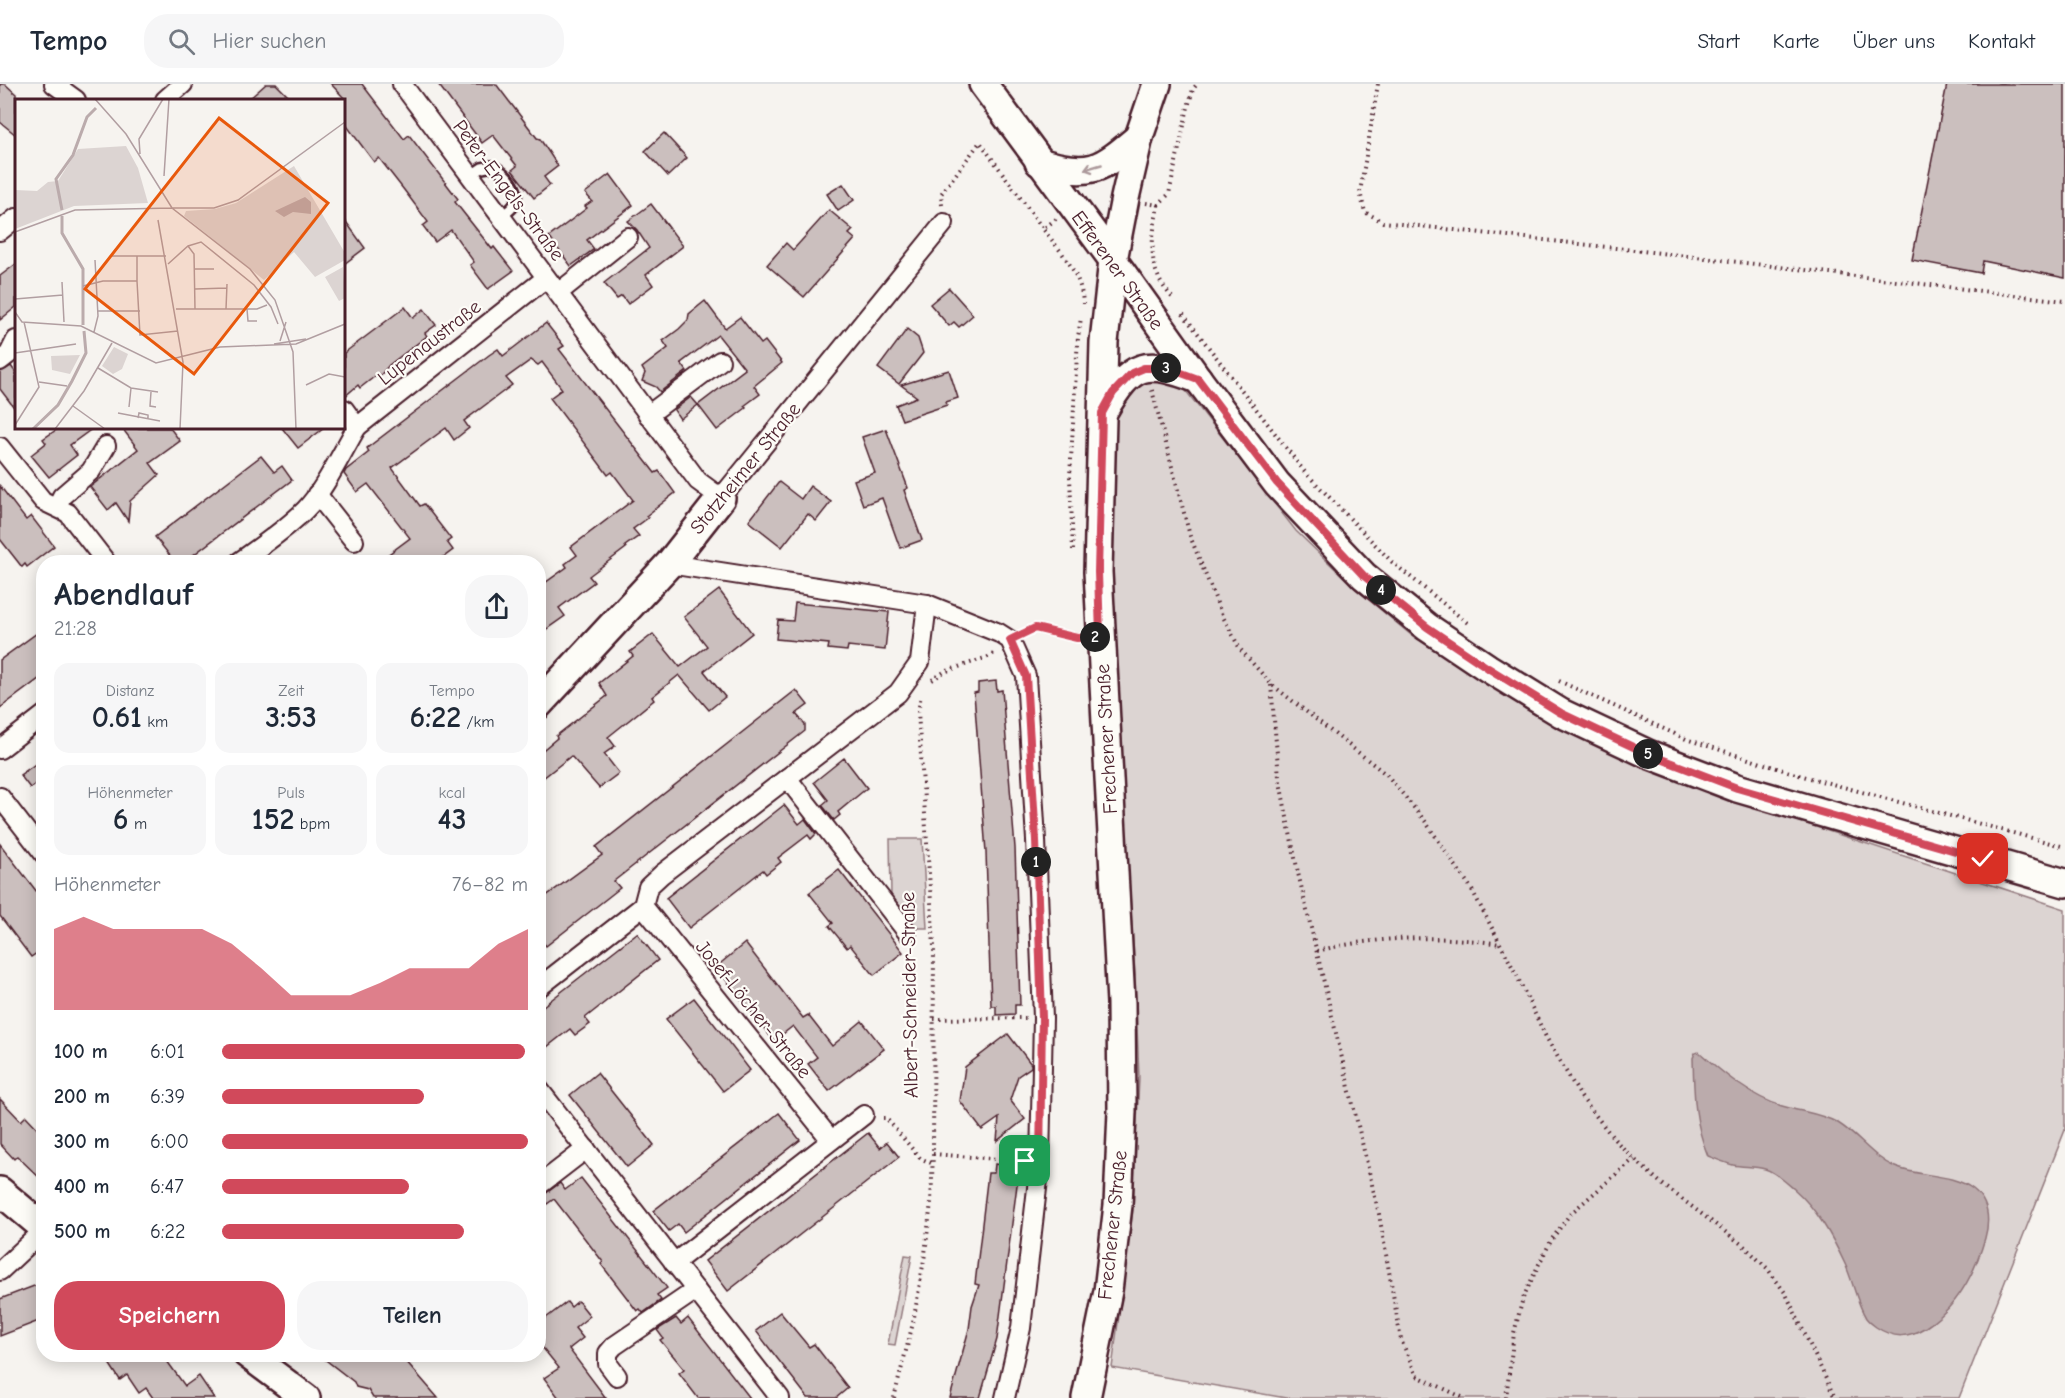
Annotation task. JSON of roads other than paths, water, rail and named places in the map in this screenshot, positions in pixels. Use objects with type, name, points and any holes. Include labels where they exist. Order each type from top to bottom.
[{"type":"main road","name":"Efferener Straße","points":[[983,84],[1198,379],[1277,483],[1364,576],[1427,627],[1561,713],[1648,754],[1737,788],[2065,883]]},
{"type":"main road","name":"Frechener Straße","points":[[1086,1398],[1108,1291],[1118,1205],[1122,1112],[1121,1003],[1098,572],[1104,342],[1113,260],[1125,198],[1139,137],[1157,84]]},
{"type":"main road","points":[[1040,162],[1066,170],[1090,170],[1116,157],[1139,137]]},
{"type":"main road","points":[[1102,413],[1122,381],[1132,373],[1144,368],[1168,368],[1198,379]]},
{"type":"main road","name":"Stotzheimer Straße","points":[[546,696],[669,564],[721,498]]},
{"type":"main road","points":[[0,1191],[36,1222]]},
{"type":"main road","points":[[258,1362],[306,1398]]},
{"type":"street","points":[[54,84],[75,99]]},
{"type":"street","points":[[166,99],[183,84]]},
{"type":"street","name":"Peter-Engels-Straße","points":[[402,84],[698,481],[721,498]]},
{"type":"street","points":[[0,231],[15,219]]},
{"type":"street","name":"Stotzheimer Straße","points":[[721,498],[944,223]]},
{"type":"street","name":"Peter-Engels-Straße","points":[[558,293],[628,237]]},
{"type":"street","name":"Lupenaustraße","points":[[357,427],[546,278]]},
{"type":"street","points":[[0,361],[9,354],[15,342]]},
{"type":"street","points":[[648,415],[720,361]]},
{"type":"street","points":[[249,555],[306,509],[317,494],[357,427],[345,410]]},
{"type":"street","points":[[57,506],[62,496],[91,471],[106,446]]},
{"type":"street","points":[[0,447],[43,501],[69,513],[101,555]]},
{"type":"street","points":[[317,494],[354,541]]},
{"type":"street","points":[[669,564],[927,604],[999,633],[1010,640],[1026,676],[1036,840],[1042,1018],[1040,1162],[1021,1328],[1005,1398]]},
{"type":"street","points":[[546,982],[643,906],[648,886],[898,693],[920,662],[927,604]]},
{"type":"street","points":[[0,749],[36,721]]},
{"type":"street","points":[[787,778],[907,933]]},
{"type":"street","points":[[0,797],[36,844]]},
{"type":"street","name":"Josef-Löcher-Straße","points":[[643,906],[831,1140]]},
{"type":"street","points":[[546,1098],[780,1398]]},
{"type":"street","points":[[674,1263],[864,1115]]},
{"type":"street","points":[[546,1180],[586,1149]]},
{"type":"street","points":[[0,1271],[36,1238]]},
{"type":"street","points":[[617,1376],[608,1364],[608,1353],[614,1346],[696,1290]]},
{"type":"lane","points":[[470,176],[482,168],[493,166],[510,180],[516,200],[514,206],[501,217]]}]
